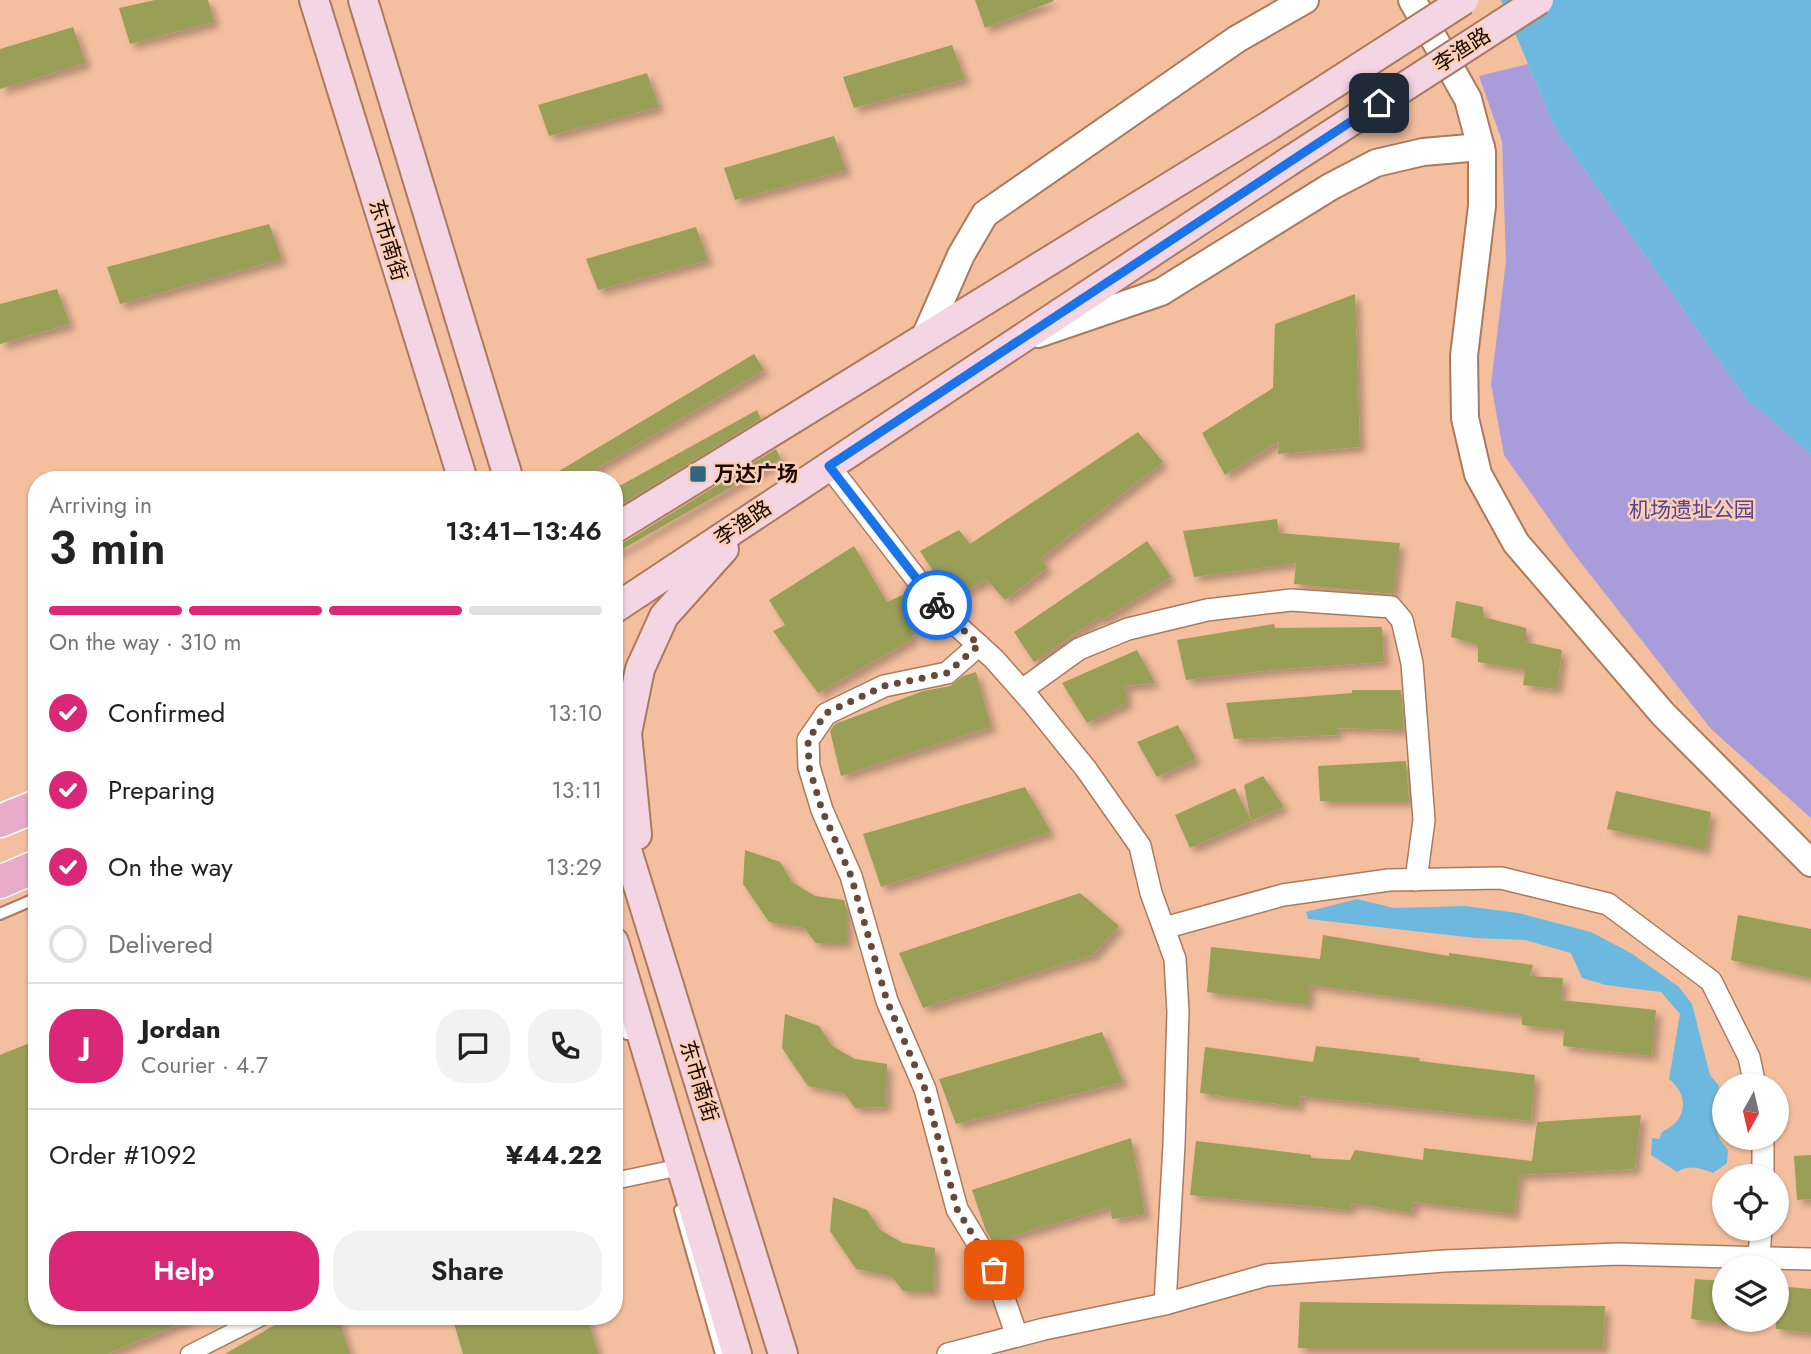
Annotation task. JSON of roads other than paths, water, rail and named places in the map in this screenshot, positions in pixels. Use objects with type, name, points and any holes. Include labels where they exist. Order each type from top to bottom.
[{"type":"main road","name":"东市南街","points":[[314,0],[460,471]]},
{"type":"main road","points":[[363,0],[506,471]]},
{"type":"main road","name":"李渔路","points":[[623,523],[1270,125],[1464,0]]},
{"type":"main road","name":"李渔路","points":[[623,603],[1288,162],[1539,0]]},
{"type":"main road","points":[[651,928],[632,801],[626,733],[640,669],[664,616],[760,512]]},
{"type":"main road","points":[[0,821],[28,810]]},
{"type":"main road","name":"东市南街","points":[[623,837],[783,1354]]},
{"type":"main road","points":[[0,881],[28,870]]},
{"type":"main road","name":"东市南街","points":[[623,978],[671,1170],[737,1354]]},
{"type":"street","points":[[924,338],[961,255],[985,214],[1237,39],[1305,0]]},
{"type":"street","points":[[1412,0],[1468,99],[1481,147],[1482,206],[1464,356],[1465,418],[1478,474],[1516,543],[1663,715],[1811,863]]},
{"type":"street","points":[[1020,340],[1161,292],[1330,187],[1376,163],[1423,152],[1481,147]]},
{"type":"street","points":[[829,466],[942,612],[979,645],[1021,690],[1086,769],[1140,846],[1151,893],[1175,959],[1178,1012],[1165,1304]]},
{"type":"street","points":[[1021,690],[1079,649],[1128,629],[1207,610],[1291,600],[1391,607],[1402,620],[1412,663],[1424,820],[1416,880]]},
{"type":"street","points":[[979,645],[947,673],[884,686],[826,713],[808,740],[809,767],[822,810],[851,876],[887,1001],[925,1089],[957,1209],[994,1270],[1017,1336]]},
{"type":"street","points":[[1164,928],[1283,895],[1389,880],[1501,878],[1608,904],[1711,981],[1749,1057],[1752,1073]]},
{"type":"street","points":[[623,1179],[671,1170]]},
{"type":"street","points":[[948,1354],[1165,1304],[1267,1275],[1417,1263],[1618,1254],[1712,1256]]},
{"type":"street","points":[[1789,1258],[1811,1259]]},
{"type":"street","points":[[189,1354],[246,1325]]},
{"type":"lane","points":[[0,914],[28,902]]},
{"type":"lane","points":[[623,1022],[629,1041]]},
{"type":"lane","points":[[676,1196],[721,1354]]},
{"type":"water","points":[[1501,0],[1811,0],[1811,454],[1747,400],[1555,128]]},
{"type":"water","points":[[1357,899],[1394,908],[1465,906],[1518,913],[1591,932],[1631,953],[1679,987],[1692,1004],[1712,1077],[1712,1150],[1728,1150],[1727,1163],[1712,1164],[1712,1173],[1690,1167],[1677,1172],[1651,1155],[1652,1138],[1659,1139],[1662,1132],[1677,1121],[1683,1108],[1680,1093],[1669,1079],[1680,1014],[1661,992],[1606,985],[1582,978],[1571,953],[1525,940],[1475,938],[1308,919],[1306,912]]},
{"type":"place","name":"万达广场","points":[[698,474]]},
{"type":"park label","name":"机场遗址公园","points":[[1692,510]]}]
